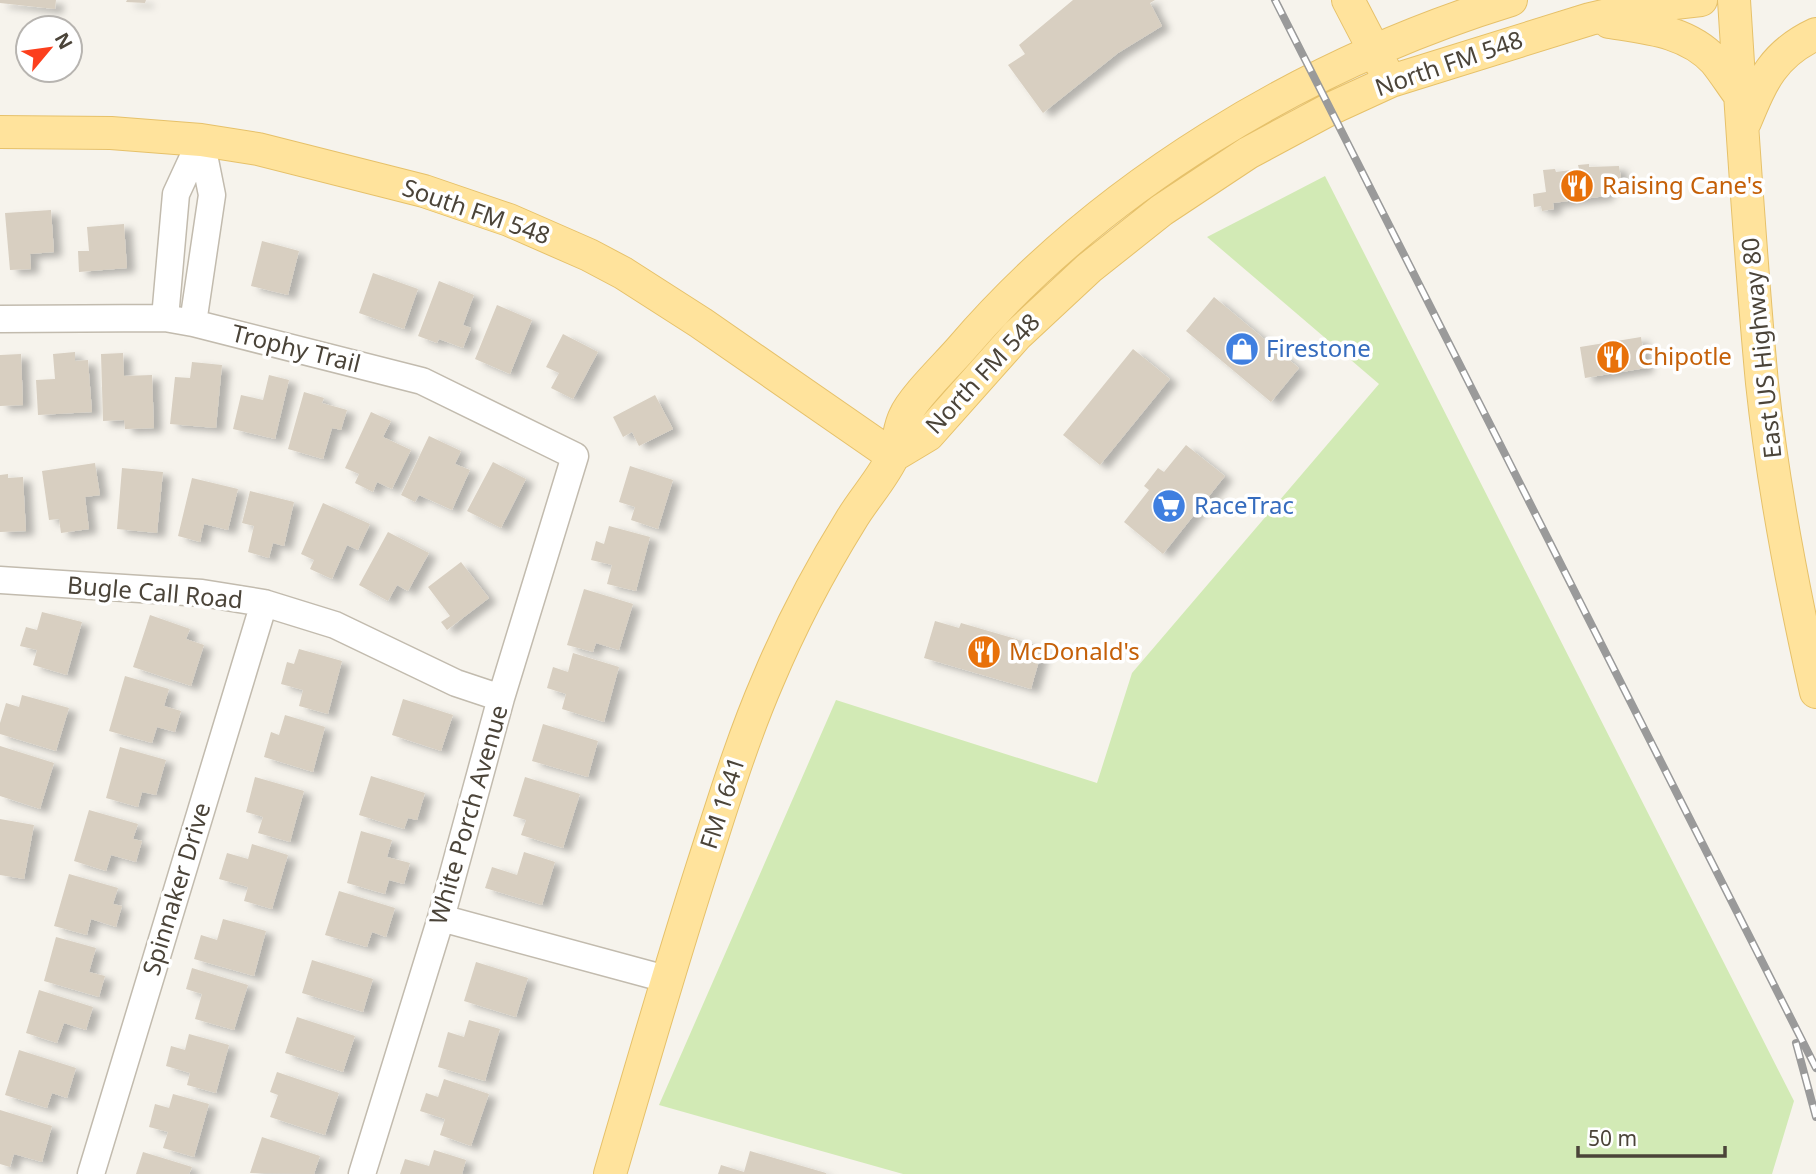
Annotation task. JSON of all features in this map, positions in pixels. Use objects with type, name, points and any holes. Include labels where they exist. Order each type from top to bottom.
[{"type":"main road","points":[[1348,0],[1391,81]]},
{"type":"main road","name":"North FM 548","points":[[893,456],[905,414],[973,335],[1064,247],[1131,192],[1196,146],[1287,94],[1375,52],[1447,22],[1511,0]]},
{"type":"main road","name":"North FM 548","points":[[893,456],[928,435],[1017,335],[1096,262],[1162,210],[1222,169],[1286,131],[1391,81],[1590,19],[1648,6],[1701,0]]},
{"type":"main road","name":"East US Highway 80","points":[[1734,0],[1762,383],[1776,486],[1799,616],[1816,692]]},
{"type":"main road","points":[[1590,19],[1655,29],[1686,39],[1716,62],[1742,112],[1768,72],[1789,49],[1816,34]]},
{"type":"main road","name":"South FM 548","points":[[0,132],[80,131],[201,140],[270,152],[424,191],[509,220],[549,236],[623,273],[893,456]]},
{"type":"main road","name":"FM 1641","points":[[610,1174],[666,979],[726,793],[769,678],[837,543],[893,456]]},
{"type":"street","points":[[165,318],[176,194],[201,140]]},
{"type":"street","points":[[193,323],[212,195],[201,140]]},
{"type":"street","name":"Trophy Trail","points":[[0,319],[165,318],[193,323],[422,381],[575,456]]},
{"type":"street","name":"White Porch Avenue","points":[[362,1174],[441,919],[501,698],[575,456]]},
{"type":"street","name":"Bugle Call Road","points":[[0,580],[202,593],[264,603],[335,625],[456,683],[501,698]]},
{"type":"street","name":"Spinnaker Drive","points":[[91,1174],[264,603]]},
{"type":"street","points":[[441,919],[666,979]]},
{"type":"green space","points":[[1325,176],[1794,1101],[1772,1174],[903,1174],[659,1105],[836,700],[1097,783],[1132,673],[1379,384],[1207,237]]},
{"type":"building","points":[[0,0],[56,0],[55,9],[0,3]]},
{"type":"building","points":[[146,0],[145,3],[126,2]]},
{"type":"building","points":[[1073,0],[1155,0],[1150,3],[1162,26],[1118,53],[1043,113],[1008,65],[1025,54],[1019,45]]},
{"type":"building","name":"Raising Cane's","points":[[1589,164],[1589,167],[1619,166],[1621,179],[1608,181],[1609,191],[1605,192],[1606,196],[1553,203],[1554,209],[1542,211],[1541,206],[1534,207],[1533,194],[1546,192],[1543,170],[1555,169],[1556,172],[1579,169],[1578,165]]},
{"type":"building","points":[[51,210],[54,252],[30,254],[31,269],[10,270],[5,213]]},
{"type":"building","points":[[124,224],[127,268],[79,272],[78,251],[89,251],[87,227]]},
{"type":"building","points":[[262,241],[299,251],[288,295],[251,286]]},
{"type":"building","points":[[373,273],[418,289],[404,329],[359,313]]},
{"type":"building","points":[[439,281],[474,295],[463,325],[471,328],[463,348],[439,339],[437,343],[418,336]]},
{"type":"building","name":"Firestone","points":[[1214,297],[1299,368],[1271,402],[1186,331]]},
{"type":"building","points":[[497,305],[532,320],[510,374],[475,359]]},
{"type":"building","points":[[563,334],[598,352],[573,399],[551,388],[559,373],[546,367]]},
{"type":"building","name":"Chipotle","points":[[1641,337],[1646,368],[1585,378],[1580,347]]},
{"type":"building","points":[[1133,349],[1170,379],[1100,465],[1063,435]]},
{"type":"building","points":[[75,352],[75,361],[88,360],[92,412],[38,415],[36,380],[55,379],[53,354]]},
{"type":"building","points":[[123,353],[124,376],[152,375],[154,428],[125,429],[124,420],[103,421],[101,354]]},
{"type":"building","points":[[21,354],[23,405],[0,406],[0,355]]},
{"type":"building","points":[[192,362],[222,365],[216,428],[170,424],[175,377],[190,378]]},
{"type":"building","points":[[269,375],[289,380],[275,439],[233,429],[241,395],[263,400]]},
{"type":"building","points":[[304,392],[324,398],[322,403],[347,410],[341,430],[332,428],[323,459],[288,449]]},
{"type":"building","points":[[655,395],[673,429],[639,446],[632,432],[623,437],[613,417]]},
{"type":"building","points":[[371,412],[391,421],[383,437],[411,450],[392,489],[377,482],[373,492],[355,483],[359,474],[345,468]]},
{"type":"building","points":[[429,436],[461,451],[455,464],[470,470],[452,510],[419,495],[415,502],[401,495]]},
{"type":"building","name":"RaceTrac","points":[[1186,445],[1225,476],[1163,554],[1124,522],[1149,490],[1144,486],[1158,468],[1164,472]]},
{"type":"building","points":[[493,462],[526,479],[501,528],[467,511]]},
{"type":"building","points":[[95,463],[100,495],[85,497],[89,529],[61,533],[59,519],[49,520],[42,471]]},
{"type":"building","points":[[630,466],[673,480],[658,529],[631,520],[635,507],[619,502]]},
{"type":"building","points":[[122,468],[163,472],[157,533],[117,529]]},
{"type":"building","points":[[8,474],[8,478],[23,477],[26,531],[0,532],[0,475]]},
{"type":"building","points":[[192,478],[238,489],[228,530],[204,524],[200,542],[178,536]]},
{"type":"building","points":[[250,491],[294,502],[284,546],[273,543],[269,558],[248,552],[254,526],[242,523]]},
{"type":"building","points":[[323,503],[370,524],[358,550],[347,545],[332,579],[310,569],[314,560],[301,554]]},
{"type":"building","points":[[609,526],[650,537],[636,591],[607,584],[612,565],[591,560],[596,541],[604,544]]},
{"type":"building","points":[[388,532],[429,553],[408,591],[397,585],[388,601],[359,585]]},
{"type":"building","points":[[461,562],[489,598],[447,630],[441,622],[450,616],[428,587]]},
{"type":"building","points":[[584,589],[633,604],[619,650],[596,643],[593,652],[567,645]]},
{"type":"building","points":[[42,612],[82,622],[67,675],[33,665],[37,650],[20,646],[26,627],[37,630]]},
{"type":"building","points":[[150,615],[190,629],[186,639],[204,645],[191,686],[133,667]]},
{"type":"building","name":"McDonald's","points":[[935,621],[959,628],[961,623],[1043,647],[1031,689],[924,658]]},
{"type":"building","points":[[299,649],[342,661],[328,714],[299,706],[303,690],[281,684],[287,662],[294,664]]},
{"type":"building","points":[[573,653],[619,667],[604,722],[562,709],[566,694],[547,688],[553,667],[568,672]]},
{"type":"building","points":[[125,676],[169,689],[164,706],[181,711],[175,732],[157,727],[152,743],[109,731]]},
{"type":"building","points":[[22,695],[69,708],[56,751],[0,734],[6,703],[19,707]]},
{"type":"building","points":[[403,699],[453,715],[441,751],[392,735]]},
{"type":"building","points":[[285,715],[325,727],[313,772],[264,757],[271,732],[279,735]]},
{"type":"building","points":[[543,724],[598,741],[588,777],[532,761]]},
{"type":"building","points":[[0,746],[54,763],[40,809],[0,796]]},
{"type":"building","points":[[120,747],[166,760],[156,795],[142,792],[138,807],[106,798]]},
{"type":"building","points":[[371,776],[425,793],[417,820],[408,818],[404,829],[359,815]]},
{"type":"building","points":[[255,777],[304,791],[290,842],[258,833],[263,817],[246,812]]},
{"type":"building","points":[[525,777],[580,794],[563,848],[521,835],[526,820],[513,816]]},
{"type":"building","points":[[89,810],[138,824],[133,839],[142,841],[136,862],[111,855],[106,871],[74,861]]},
{"type":"building","points":[[0,819],[34,825],[24,879],[0,875]]},
{"type":"building","points":[[361,831],[392,840],[387,857],[410,863],[404,884],[389,880],[385,894],[347,883]]},
{"type":"building","points":[[252,844],[288,855],[272,909],[244,901],[248,887],[219,879],[227,853],[248,859]]},
{"type":"building","points":[[524,852],[555,862],[542,905],[485,888],[492,867],[517,875]]},
{"type":"building","points":[[69,874],[118,888],[113,904],[122,906],[116,927],[91,919],[87,935],[54,926]]},
{"type":"building","points":[[339,891],[395,908],[386,937],[372,932],[367,947],[325,935]]},
{"type":"building","points":[[223,919],[266,931],[254,976],[194,959],[201,935],[217,940]]},
{"type":"building","points":[[56,937],[96,948],[89,972],[105,976],[99,997],[44,981]]},
{"type":"building","points":[[312,960],[373,979],[363,1012],[302,993]]},
{"type":"building","points":[[476,962],[528,978],[516,1017],[464,1001]]},
{"type":"building","points":[[192,968],[248,985],[234,1030],[195,1019],[202,994],[186,989]]},
{"type":"building","points":[[39,990],[93,1007],[86,1030],[64,1023],[57,1043],[26,1033]]},
{"type":"building","points":[[297,1017],[355,1036],[343,1072],[285,1053]]},
{"type":"building","points":[[469,1020],[500,1029],[485,1081],[438,1067],[448,1032],[464,1037]]},
{"type":"building","points":[[189,1034],[229,1045],[216,1093],[187,1085],[190,1073],[166,1066],[171,1046],[185,1050]]},
{"type":"building","points":[[19,1050],[76,1068],[67,1098],[52,1093],[47,1108],[5,1095]]},
{"type":"building","points":[[277,1072],[339,1093],[325,1135],[270,1117],[278,1095],[270,1092]]},
{"type":"building","points":[[444,1079],[489,1094],[471,1146],[440,1135],[445,1119],[420,1111],[426,1093],[438,1097]]},
{"type":"building","points":[[173,1094],[209,1104],[194,1157],[163,1148],[168,1132],[149,1127],[155,1104],[169,1108]]},
{"type":"building","points":[[0,1110],[52,1126],[42,1162],[14,1154],[10,1167],[0,1164]]},
{"type":"building","points":[[262,1137],[320,1156],[314,1174],[250,1173]]},
{"type":"building","points":[[434,1150],[466,1160],[462,1174],[400,1174],[405,1159],[429,1166]]},
{"type":"building","points":[[750,1151],[826,1174],[718,1174],[721,1165],[744,1172]]},
{"type":"building","points":[[143,1152],[192,1167],[189,1174],[136,1174]]},
{"type":"railway","points":[[1275,0],[1816,1068]]},
{"type":"railway","points":[[1796,1043],[1816,1117]]},
{"type":"place","name":"Raising Cane's","points":[[1577,186]]},
{"type":"place","name":"Firestone","points":[[1242,349]]},
{"type":"place","name":"Chipotle","points":[[1613,357]]},
{"type":"place","name":"RaceTrac","points":[[1169,506]]},
{"type":"place","name":"McDonald's","points":[[984,652]]}]
